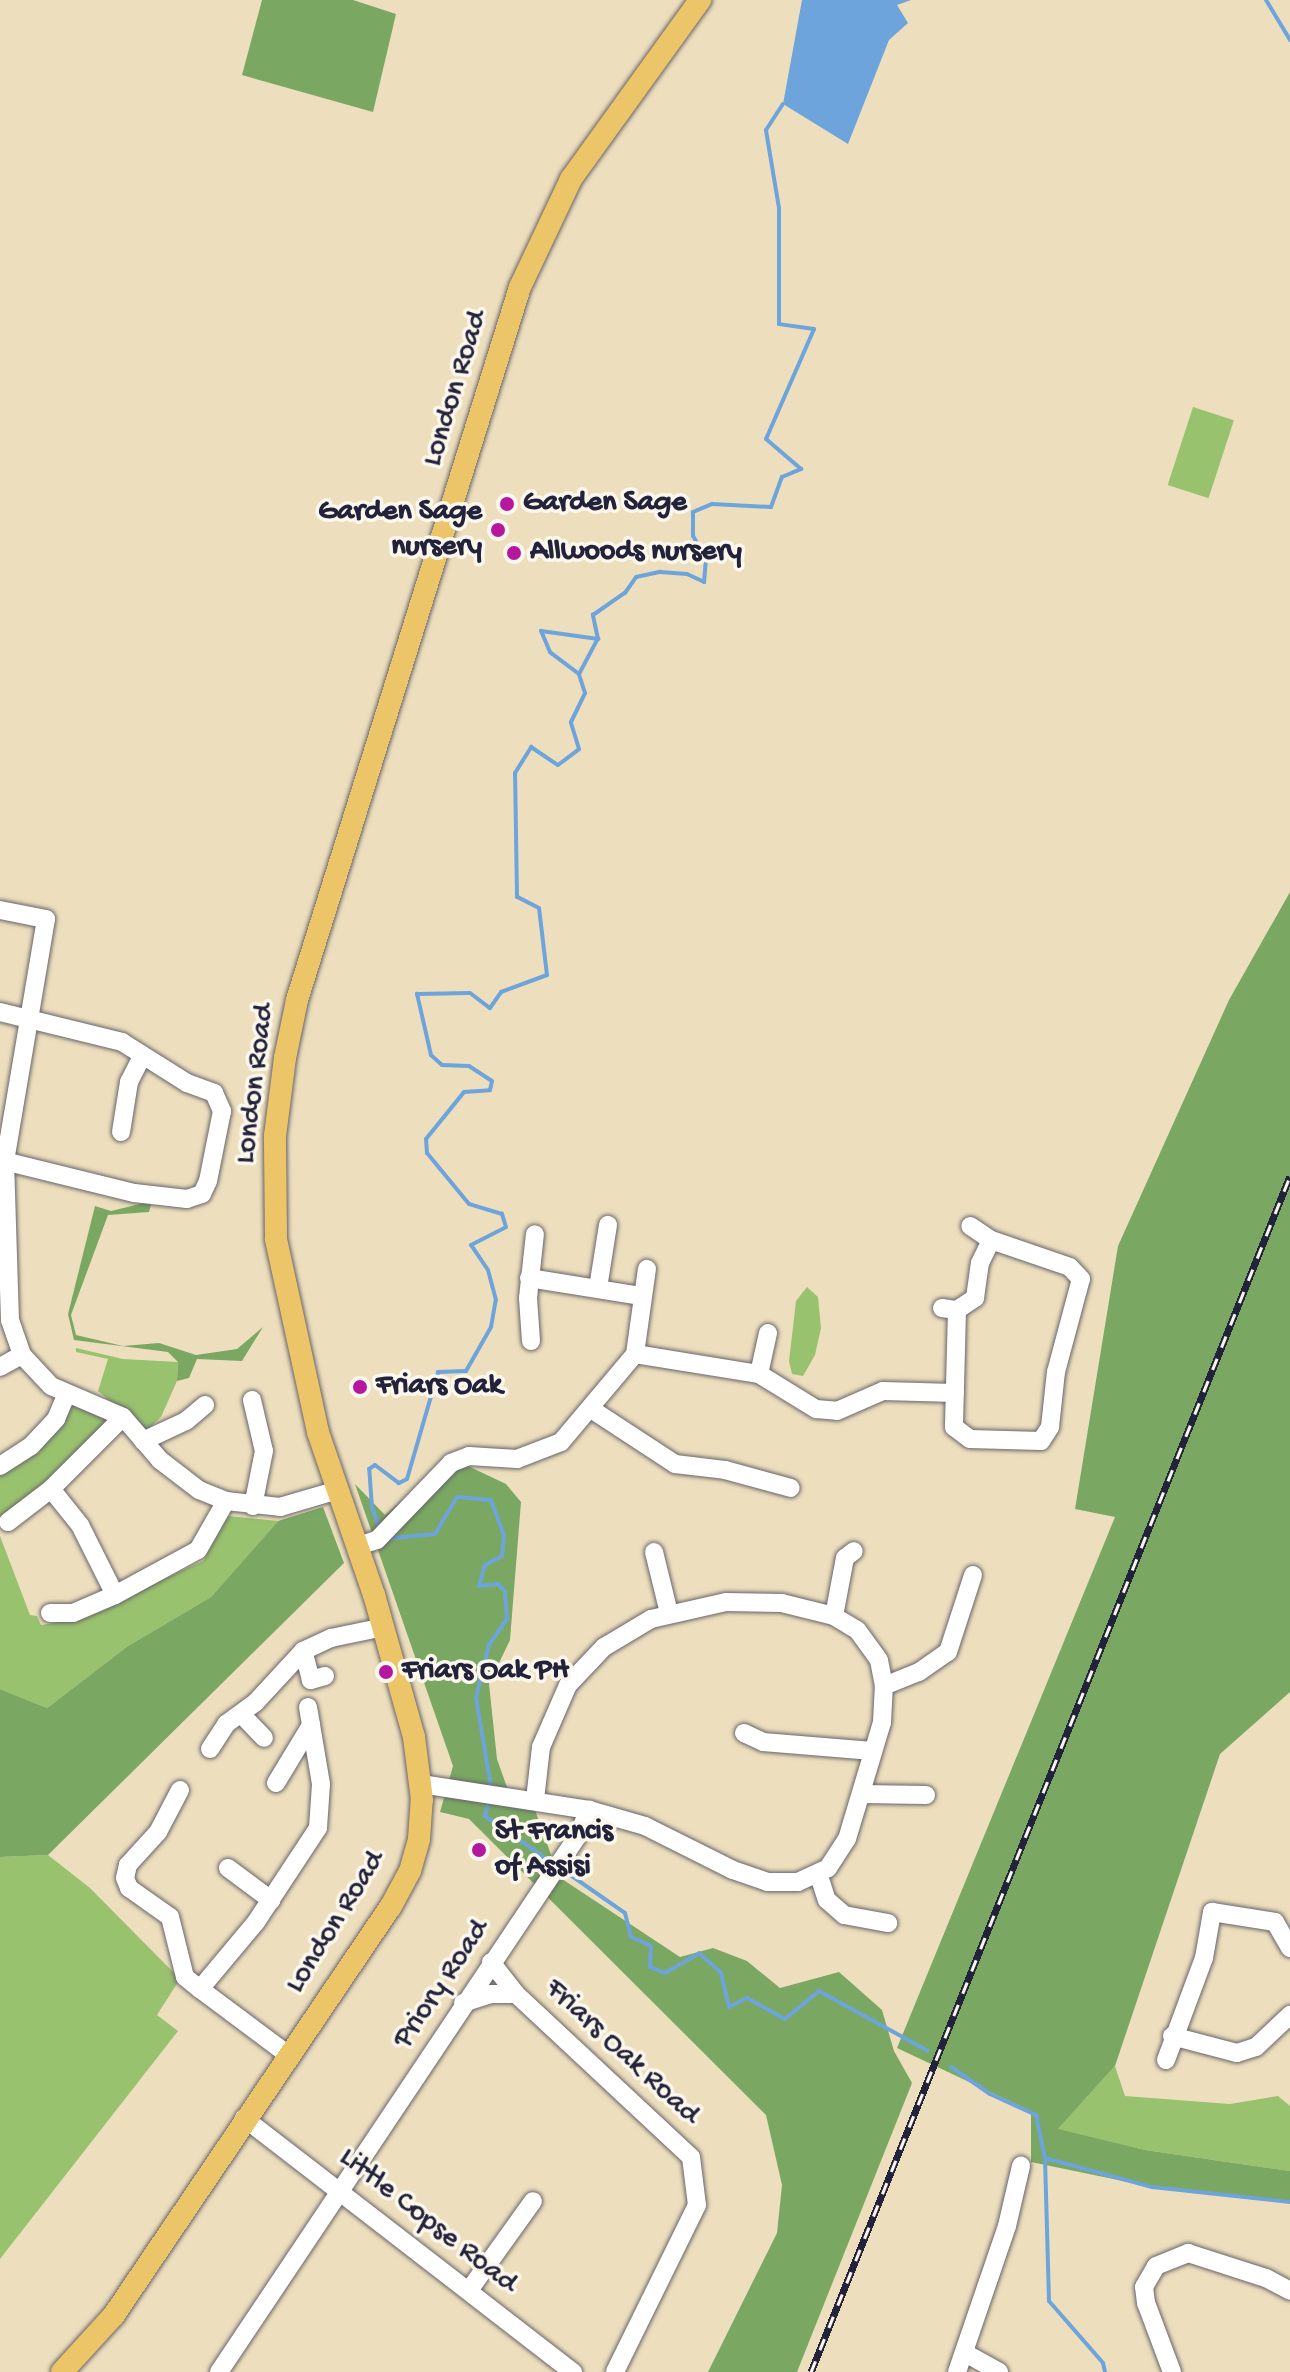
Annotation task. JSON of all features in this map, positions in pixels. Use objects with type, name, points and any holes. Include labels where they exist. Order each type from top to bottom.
[{"type":"main road","name":"London Road","points":[[62,2372],[114,2315],[410,1871],[419,1839],[421,1784],[414,1737],[384,1627],[318,1432],[276,1239],[275,1136],[297,1000],[520,287],[571,179],[700,0]]},
{"type":"street","points":[[0,910],[46,919],[31,1018],[2,1160],[6,1292],[10,1320],[22,1355],[39,1377],[67,1393],[123,1417],[143,1441],[199,1490],[226,1501],[280,1507],[338,1490]]},
{"type":"street","points":[[0,1012],[122,1042],[142,1056],[214,1093],[222,1111],[202,1194],[187,1199],[134,1193],[2,1160]]},
{"type":"street","points":[[121,1132],[129,1082],[142,1056]]},
{"type":"street","points":[[598,1288],[608,1225]]},
{"type":"street","points":[[970,1226],[999,1243],[1070,1267],[1081,1279],[1056,1372],[1050,1427],[1041,1441],[970,1439],[954,1427],[950,1309],[975,1298],[980,1263],[999,1243]]},
{"type":"street","points":[[531,1341],[529,1278],[535,1234]]},
{"type":"street","points":[[358,1546],[383,1534],[451,1463],[469,1456],[535,1455],[561,1442],[635,1354],[647,1269]]},
{"type":"street","points":[[529,1278],[642,1296]]},
{"type":"street","points":[[759,1374],[768,1333]]},
{"type":"street","points":[[635,1354],[759,1374],[816,1409],[837,1411],[883,1391],[955,1403]]},
{"type":"street","points":[[0,1367],[22,1355]]},
{"type":"street","points":[[0,1466],[31,1446],[56,1419],[67,1393]]},
{"type":"street","points":[[252,1400],[264,1451],[253,1506]]},
{"type":"street","points":[[143,1441],[186,1421],[205,1405]]},
{"type":"street","points":[[591,1409],[675,1464],[725,1470],[791,1488]]},
{"type":"street","points":[[8,1522],[51,1489],[123,1417]]},
{"type":"street","points":[[51,1489],[80,1525],[115,1595]]},
{"type":"street","points":[[50,1613],[73,1613],[115,1595],[198,1550],[226,1501]]},
{"type":"street","points":[[834,1616],[845,1558],[854,1551]]},
{"type":"street","points":[[654,1552],[669,1613]]},
{"type":"street","points":[[884,1686],[919,1672],[948,1652],[973,1575]]},
{"type":"street","points":[[421,1784],[589,1810],[645,1826],[767,1882],[798,1882],[819,1876],[847,1839],[873,1751],[884,1686],[879,1660],[857,1630],[834,1616],[782,1603],[726,1602],[669,1613],[629,1628],[593,1656],[568,1685],[541,1747],[535,1800]]},
{"type":"street","points":[[210,1749],[226,1724],[241,1714],[303,1651],[331,1638],[384,1627]]},
{"type":"street","points":[[303,1651],[311,1680],[325,1676]]},
{"type":"street","points":[[241,1714],[264,1738]]},
{"type":"street","points":[[200,1989],[271,1900],[318,1828],[321,1784],[309,1716],[276,1783]]},
{"type":"street","points":[[744,1733],[763,1742],[873,1751]]},
{"type":"street","points":[[180,1790],[158,1832],[128,1865],[125,1878],[129,1888],[170,1917],[185,1977],[287,2054]]},
{"type":"street","points":[[862,1794],[926,1795]]},
{"type":"street","name":"Priory Road","points":[[225,2370],[463,2003],[577,1837],[589,1810]]},
{"type":"street","points":[[228,1868],[271,1900]]},
{"type":"street","points":[[819,1876],[827,1900],[844,1915],[888,1923]]},
{"type":"street","points":[[1166,2060],[1172,2036],[1204,1958],[1212,1912],[1275,1922],[1290,1948]]},
{"type":"street","name":"Friars Oak Road","points":[[491,1962],[516,1994],[681,2143],[695,2173],[697,2205],[615,2372]]},
{"type":"street","name":"Friars Oak Road","points":[[463,2003],[516,1994]]},
{"type":"street","points":[[1172,2036],[1237,2053],[1256,2047],[1290,2015]]},
{"type":"street","name":"Little Copse Road","points":[[244,2118],[470,2289],[573,2372]]},
{"type":"street","points":[[957,2372],[1021,2166]]},
{"type":"street","points":[[470,2289],[533,2201]]},
{"type":"street","points":[[1172,2372],[1146,2303],[1144,2287],[1156,2266],[1188,2253],[1266,2278],[1290,2291]]},
{"type":"street","points":[[965,2353],[999,2372]]},
{"type":"green space","points":[[262,0],[353,0],[396,14],[373,112],[242,75]]},
{"type":"green space","points":[[1193,407],[1234,420],[1209,498],[1168,485]]},
{"type":"green space","points":[[1290,892],[1290,1692],[1220,1754],[1115,2066],[1058,2129],[1145,2150],[1290,2171],[1290,2202],[1152,2187],[1031,2162],[1031,2111],[897,2048],[1115,1517],[1075,1509],[1118,1246],[1229,1000]]},
{"type":"green space","points":[[152,1201],[149,1212],[108,1215],[71,1315],[76,1335],[123,1346],[159,1343],[196,1355],[237,1349],[263,1327],[242,1361],[197,1359],[189,1378],[177,1381],[178,1362],[168,1352],[74,1340],[68,1314],[95,1206],[111,1211]]},
{"type":"green space","points":[[807,1287],[818,1297],[821,1328],[815,1355],[803,1376],[792,1374],[789,1361],[796,1301]]},
{"type":"green space","points":[[76,1348],[123,1359],[178,1362],[177,1381],[161,1417],[146,1431],[98,1391],[108,1359],[76,1352]]},
{"type":"green space","points":[[71,1402],[110,1417],[73,1459],[0,1521],[0,1471]]},
{"type":"green space","points":[[451,1458],[506,1484],[521,1502],[510,1640],[489,1684],[497,1759],[514,1807],[535,1810],[559,1877],[680,1957],[713,1948],[747,1961],[780,1988],[839,1972],[882,2010],[894,2051],[912,2083],[797,2372],[708,2372],[777,2233],[782,2185],[766,2115],[469,1819],[440,1812],[453,1766],[355,1484],[385,1515]]},
{"type":"green space","points":[[323,1507],[344,1563],[48,1855],[0,1857],[0,1689],[47,1708],[128,1646],[211,1597],[278,1521]]},
{"type":"green space","points":[[228,1516],[278,1521],[211,1597],[128,1646],[47,1708],[0,1689],[0,1536],[30,1615],[37,1616],[41,1625],[74,1620],[203,1561]]},
{"type":"green space","points":[[48,1855],[90,1888],[180,1979],[157,2015],[178,2031],[0,2259],[0,1857]]},
{"type":"green space","points":[[1115,2066],[1125,2096],[1230,2104],[1278,2096],[1290,2106],[1290,2171],[1145,2150],[1057,2130]]},
{"type":"water","points":[[802,0],[911,0],[897,5],[908,23],[889,40],[848,144],[783,104]]},
{"type":"waterway","points":[[1266,0],[1290,40]]},
{"type":"waterway","points":[[579,674],[598,639],[593,615],[625,593],[636,577],[660,572],[687,574],[704,582],[706,561],[693,536],[693,512],[712,504],[771,507],[782,477],[801,469],[766,439],[814,329],[779,324],[779,208],[766,130],[783,104]]},
{"type":"waterway","points":[[379,1527],[372,1508],[369,1469],[375,1465],[399,1483],[407,1479],[438,1372],[466,1371],[491,1327],[496,1300],[488,1270],[471,1245],[506,1227],[502,1214],[469,1204],[427,1153],[426,1139],[464,1092],[490,1090],[492,1081],[469,1066],[442,1065],[431,1055],[417,994],[470,993],[490,1008],[501,992],[547,975],[539,908],[517,897],[515,773],[531,747],[558,765],[579,749],[571,722],[585,693],[579,674],[550,652],[541,631],[598,639]]},
{"type":"waterway","points":[[384,1539],[435,1534],[457,1497],[491,1500],[504,1535],[502,1556],[485,1565],[479,1586],[498,1584],[505,1591],[507,1619],[489,1645],[476,1698],[491,1787]]},
{"type":"waterway","points":[[489,1800],[485,1816],[548,1860]]},
{"type":"waterway","points":[[566,1872],[625,1913],[631,1937],[651,1946],[650,1967],[665,1973],[699,1953],[721,1973],[729,2007],[747,1998],[785,2019],[819,1991],[928,2051]]},
{"type":"waterway","points":[[951,2067],[990,2094],[1036,2115],[1045,2158],[1049,2301],[1103,2363],[1105,2372]]},
{"type":"waterway","points":[[1045,2158],[1152,2187],[1290,2202]]},
{"type":"railway","points":[[811,2372],[1290,1176]]},
{"type":"place","name":"Garden Sage","points":[[507,504]]},
{"type":"place","name":"Garden Sage nursery","points":[[498,530]]},
{"type":"place","name":"Allwoods nursery","points":[[514,553]]},
{"type":"place","name":"Friars Oak","points":[[360,1387]]},
{"type":"place","name":"Friars Oak PH","points":[[386,1672]]},
{"type":"place","name":"St Francis of Assisi","points":[[479,1850]]}]
